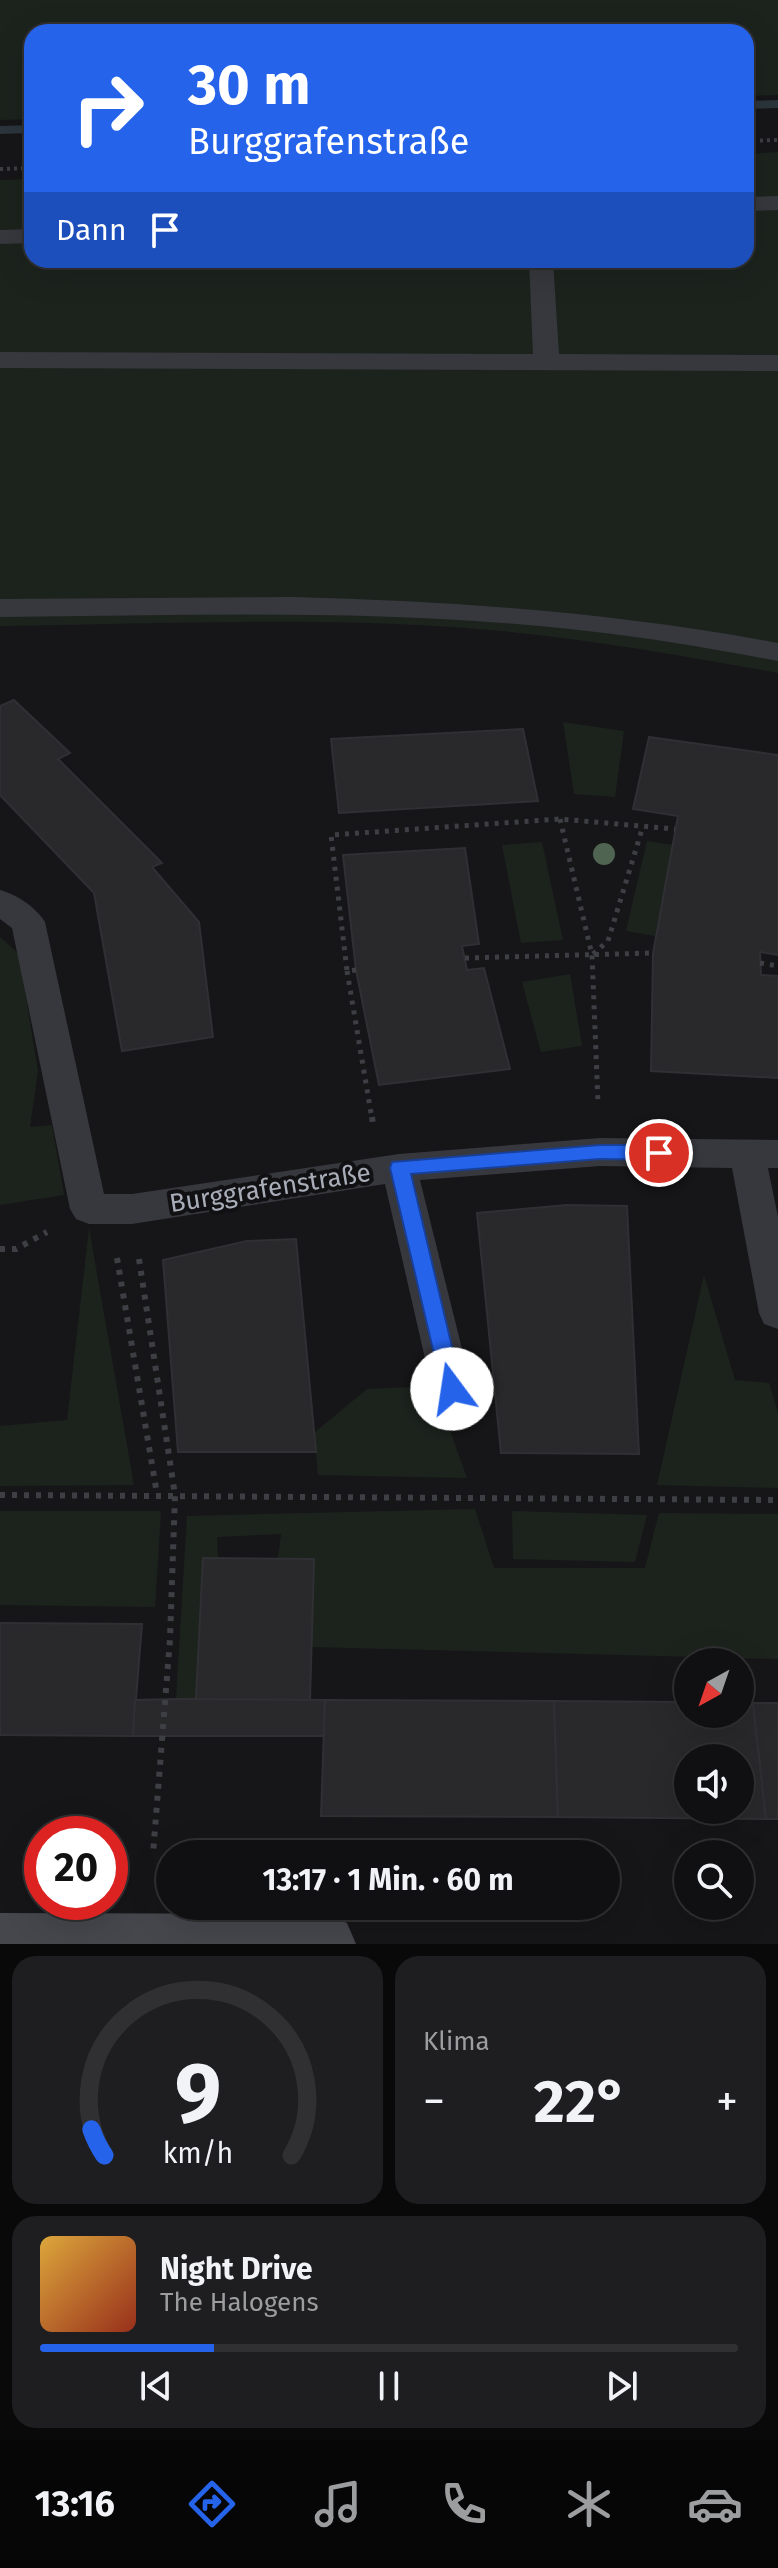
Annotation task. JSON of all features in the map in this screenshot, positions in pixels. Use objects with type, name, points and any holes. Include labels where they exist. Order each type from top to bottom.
[{"type":"main road","points":[[0,1943],[326,1944]]},
{"type":"lane","points":[[754,204],[778,203]]},
{"type":"lane","points":[[0,237],[24,236]]},
{"type":"lane","points":[[541,268],[546,362]]},
{"type":"lane","points":[[0,360],[778,363]]},
{"type":"lane","points":[[0,608],[290,605],[422,609],[607,621],[778,652]]},
{"type":"lane","points":[[0,902],[28,922],[89,1209],[109,1209]]},
{"type":"lane","name":"Burggrafenstraße","points":[[109,1209],[132,1209],[390,1169],[600,1152],[762,1154]]},
{"type":"lane","points":[[762,1154],[778,1313]]},
{"type":"lane","points":[[390,1169],[452,1389]]},
{"type":"path","points":[[754,141],[778,140]]},
{"type":"path","points":[[0,169],[24,168]]},
{"type":"path","points":[[560,819],[592,955],[600,1152]]},
{"type":"path","points":[[390,1169],[347,971],[331,835],[560,819],[675,829]]},
{"type":"path","points":[[592,955],[608,941],[643,826]]},
{"type":"path","points":[[465,958],[653,953]]},
{"type":"path","points":[[760,963],[778,966]]},
{"type":"path","points":[[347,971],[356,970]]},
{"type":"path","points":[[109,1209],[157,1494]]},
{"type":"path","points":[[141,1275],[175,1495],[170,1639],[153,1854]]},
{"type":"path","points":[[0,1495],[778,1500]]},
{"type":"shaded area","points":[[0,0],[778,0],[778,95],[754,96],[754,24],[24,24],[24,119],[0,120]]},
{"type":"shaded area","points":[[778,152],[778,673],[591,642],[516,632],[419,625],[239,622],[0,626],[0,180],[24,179],[24,268],[754,268],[754,154]]},
{"type":"shaded area","points":[[563,722],[624,731],[615,797],[574,794]]},
{"type":"shaded area","points":[[647,841],[673,845],[655,936],[626,931]]},
{"type":"shaded area","points":[[542,842],[563,940],[521,943],[502,845]]},
{"type":"shaded area","points":[[0,937],[19,954],[38,1071],[30,1127],[52,1125],[64,1195],[0,1205]]},
{"type":"shaded area","points":[[570,974],[582,1046],[541,1052],[522,982]]},
{"type":"shaded area","points":[[89,1228],[134,1485],[0,1486],[0,1426],[67,1420]]},
{"type":"shaded area","points":[[704,1275],[735,1380],[769,1383],[778,1413],[778,1488],[657,1485]]},
{"type":"shaded area","points":[[434,1386],[467,1478],[318,1475],[314,1433],[367,1389]]},
{"type":"shaded area","points":[[475,1509],[494,1568],[645,1568],[659,1513],[778,1514],[778,1659],[754,1658],[754,1648],[674,1648],[674,1656],[311,1647],[314,1559],[278,1558],[281,1534],[217,1537],[218,1558],[203,1559],[196,1700],[176,1699],[187,1516]]},
{"type":"shaded area","points":[[0,1511],[161,1511],[155,1607],[0,1605]]},
{"type":"shaded area","points":[[512,1511],[647,1515],[635,1562],[513,1559]]},
{"type":"building","points":[[14,700],[70,753],[58,759],[162,863],[152,867],[199,922],[213,1037],[122,1051],[94,893],[0,795],[0,706]]},
{"type":"building","points":[[523,729],[538,801],[339,813],[331,739]]},
{"type":"building","points":[[649,737],[778,755],[778,955],[760,952],[761,975],[778,976],[778,1078],[651,1071],[653,953],[678,816],[633,809]]},
{"type":"building","points":[[465,848],[479,944],[462,946],[467,970],[484,968],[510,1069],[379,1085],[356,970],[343,855]]},
{"type":"building","points":[[567,1205],[627,1206],[639,1454],[501,1453],[477,1213]]},
{"type":"building","points":[[296,1239],[316,1452],[178,1452],[163,1260],[247,1241]]},
{"type":"building","points":[[203,1558],[314,1559],[310,1700],[196,1700]]},
{"type":"building","points":[[0,1623],[142,1624],[133,1736],[0,1735]]},
{"type":"building","points":[[135,1700],[325,1700],[324,1736],[133,1736]]},
{"type":"building","points":[[325,1700],[554,1701],[558,1817],[321,1816]]},
{"type":"building","points":[[554,1701],[674,1702],[674,1728],[754,1728],[754,1712],[766,1819],[754,1819],[754,1744],[674,1744],[674,1818],[558,1817]]},
{"type":"building","points":[[754,1703],[778,1703],[778,1819],[766,1819]]},
{"type":"waterway","points":[[754,105],[778,104]]},
{"type":"waterway","points":[[0,130],[24,129]]},
{"type":"route","points":[[452,1389],[399,1168],[600,1152],[659,1153]]}]
